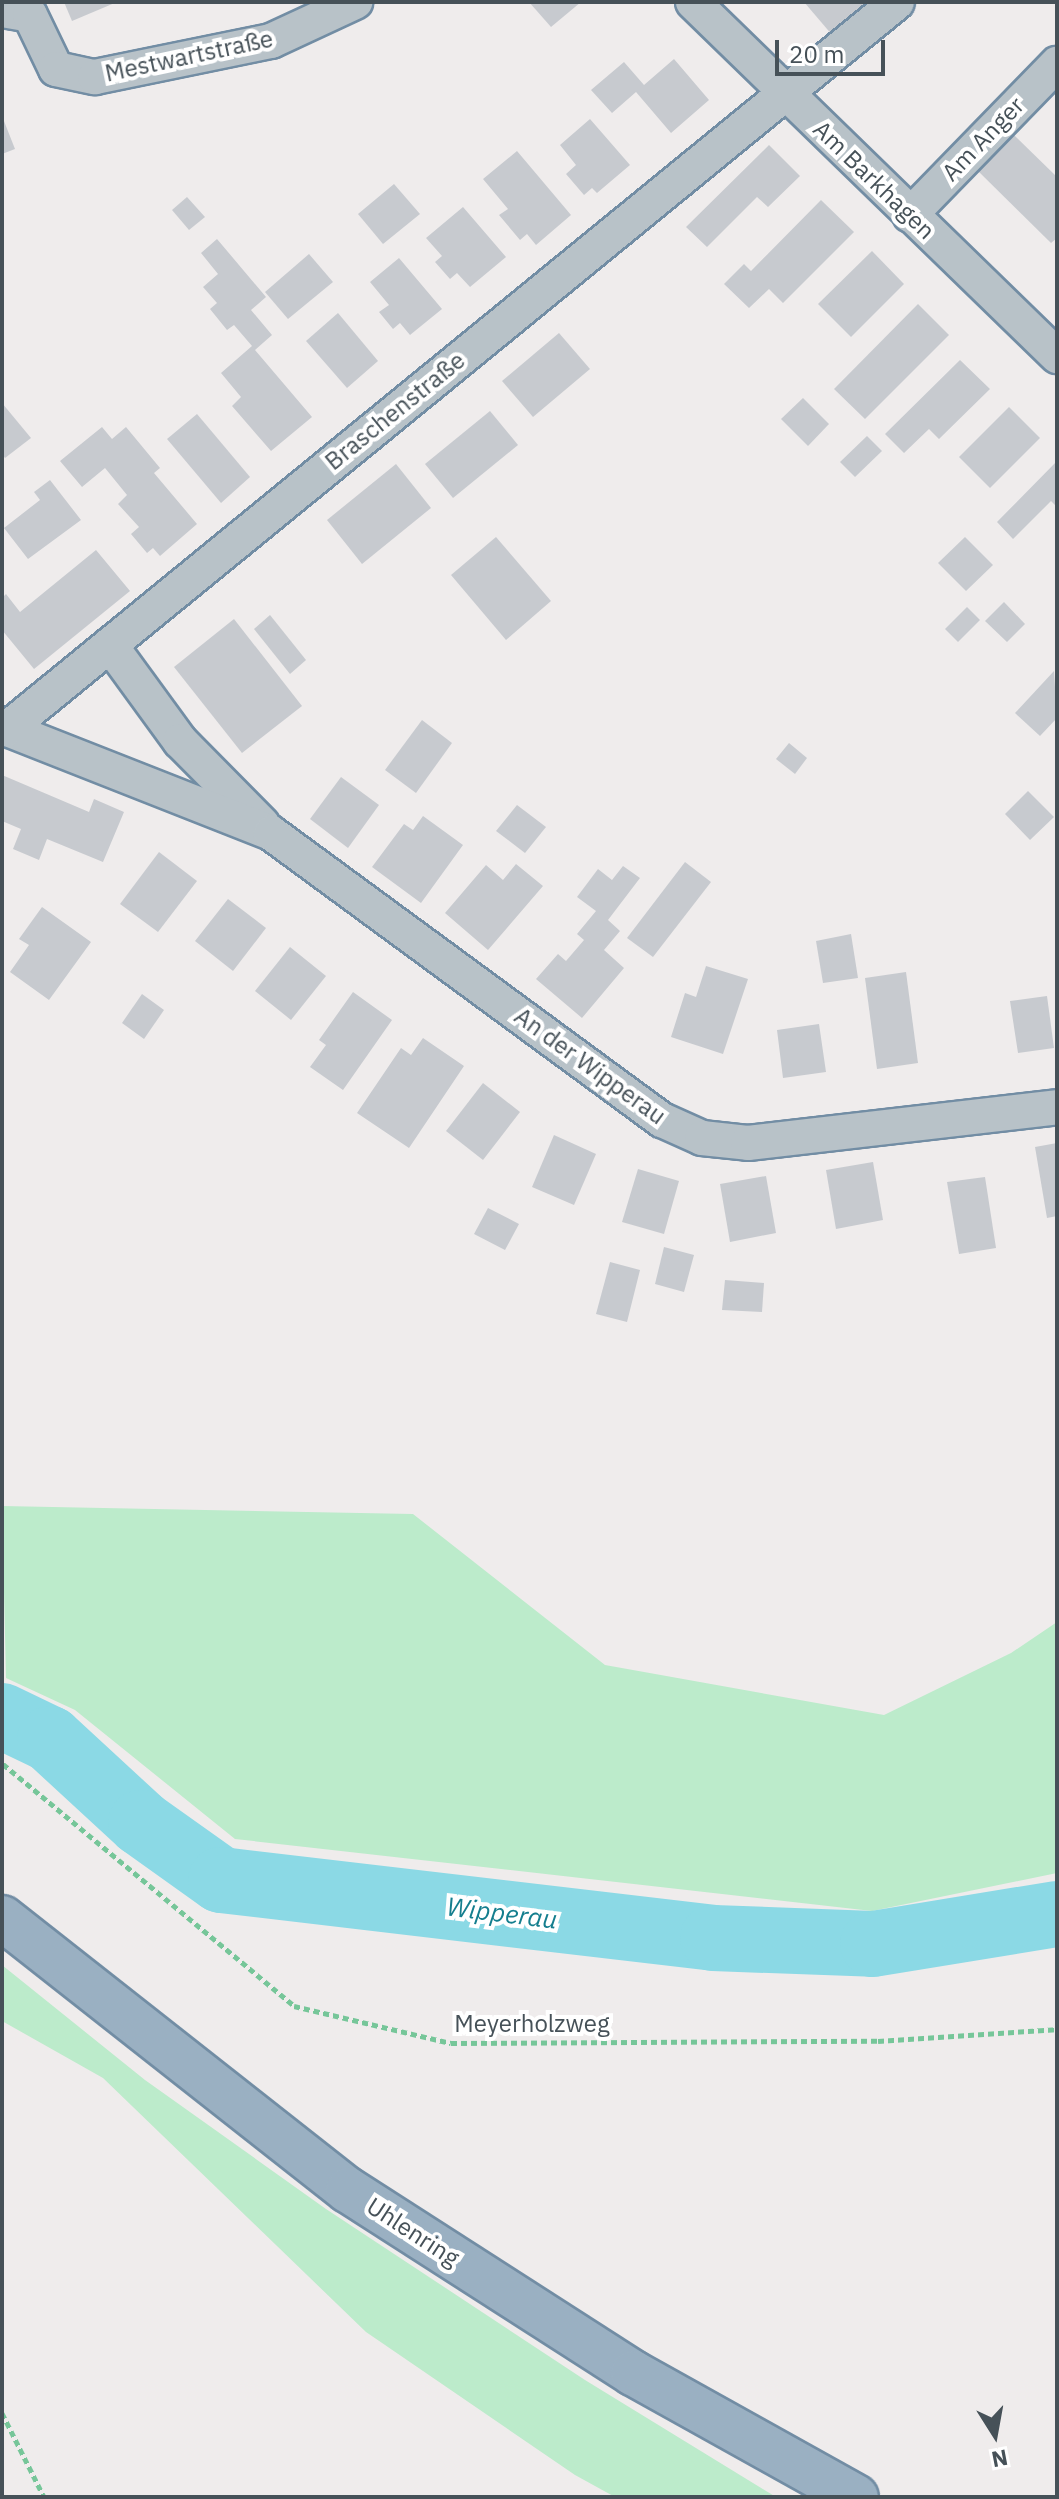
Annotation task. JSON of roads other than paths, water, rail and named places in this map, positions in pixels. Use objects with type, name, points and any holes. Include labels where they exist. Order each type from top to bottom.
[{"type":"highway","name":"Uhlenring","points":[[2,1918],[348,2190],[633,2373],[856,2497]]},
{"type":"street","name":"Mestwartstraße","points":[[2,10],[30,15],[56,69],[95,77],[271,41],[355,2]]},
{"type":"street","name":"Am Barkhagen","points":[[693,2],[783,93],[1057,356]]},
{"type":"street","points":[[783,93],[897,2]]},
{"type":"street","name":"Am Anger","points":[[910,215],[1057,64]]},
{"type":"street","name":"Braschenstraße","points":[[5,728],[783,93]]},
{"type":"street","name":"An der Wipperau","points":[[110,645],[180,741],[271,833],[662,1120],[702,1138],[748,1143],[1057,1107]]},
{"type":"street","name":"An der Wipperau","points":[[5,728],[271,833]]},
{"type":"waterway","name":"Wipperau","points":[[2,1716],[50,1739],[141,1823],[221,1880],[713,1938],[873,1944],[1057,1914]]}]
